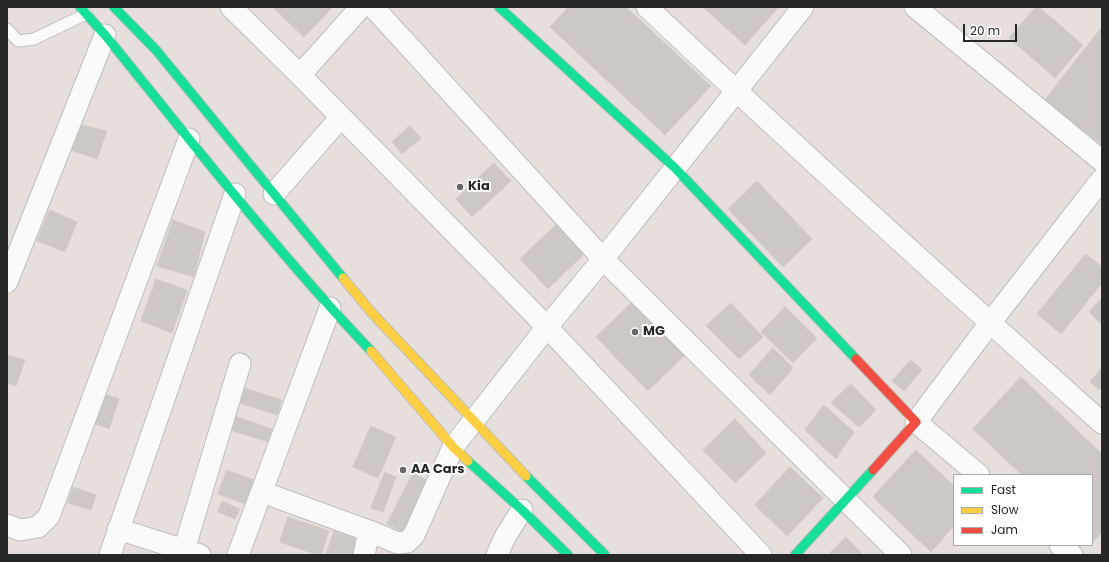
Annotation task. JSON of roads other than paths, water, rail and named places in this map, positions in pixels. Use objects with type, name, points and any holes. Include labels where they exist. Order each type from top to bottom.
[{"type":"main road","points":[[114,7],[156,50],[372,313],[557,508],[605,555]]},
{"type":"main road","points":[[499,7],[675,168],[916,422],[794,555]]},
{"type":"main road","points":[[83,11],[105,35],[281,251],[330,308],[373,353],[453,447],[522,510],[568,555]]},
{"type":"street","points":[[231,7],[300,75],[547,327],[761,555]]},
{"type":"street","points":[[300,75],[361,7]]},
{"type":"street","points":[[373,7],[603,259],[900,555]]},
{"type":"street","points":[[647,7],[736,91],[1102,423]]},
{"type":"street","points":[[262,492],[398,543],[407,542],[414,535],[453,447],[803,7]]},
{"type":"street","points":[[915,7],[1102,161]]},
{"type":"street","points":[[7,282],[105,35]]},
{"type":"street","points":[[274,194],[341,117]]},
{"type":"street","points":[[7,525],[20,530],[38,527],[49,516],[189,139]]},
{"type":"street","points":[[978,474],[916,422],[990,323],[1102,179]]},
{"type":"street","points":[[110,555],[236,194]]},
{"type":"street","points":[[238,555],[330,308]]},
{"type":"street","points":[[118,529],[192,552],[240,364]]},
{"type":"street","points":[[497,555],[505,537],[522,510]]},
{"type":"street","points":[[364,555],[369,531]]},
{"type":"street","points":[[1061,546],[1072,555]]},
{"type":"lane","points":[[7,29],[18,41],[34,39],[83,11]]},
{"type":"place","name":"Kia","points":[[460,187]]},
{"type":"place","name":"MG","points":[[635,332]]},
{"type":"place","name":"AA Cars","points":[[403,470]]}]
